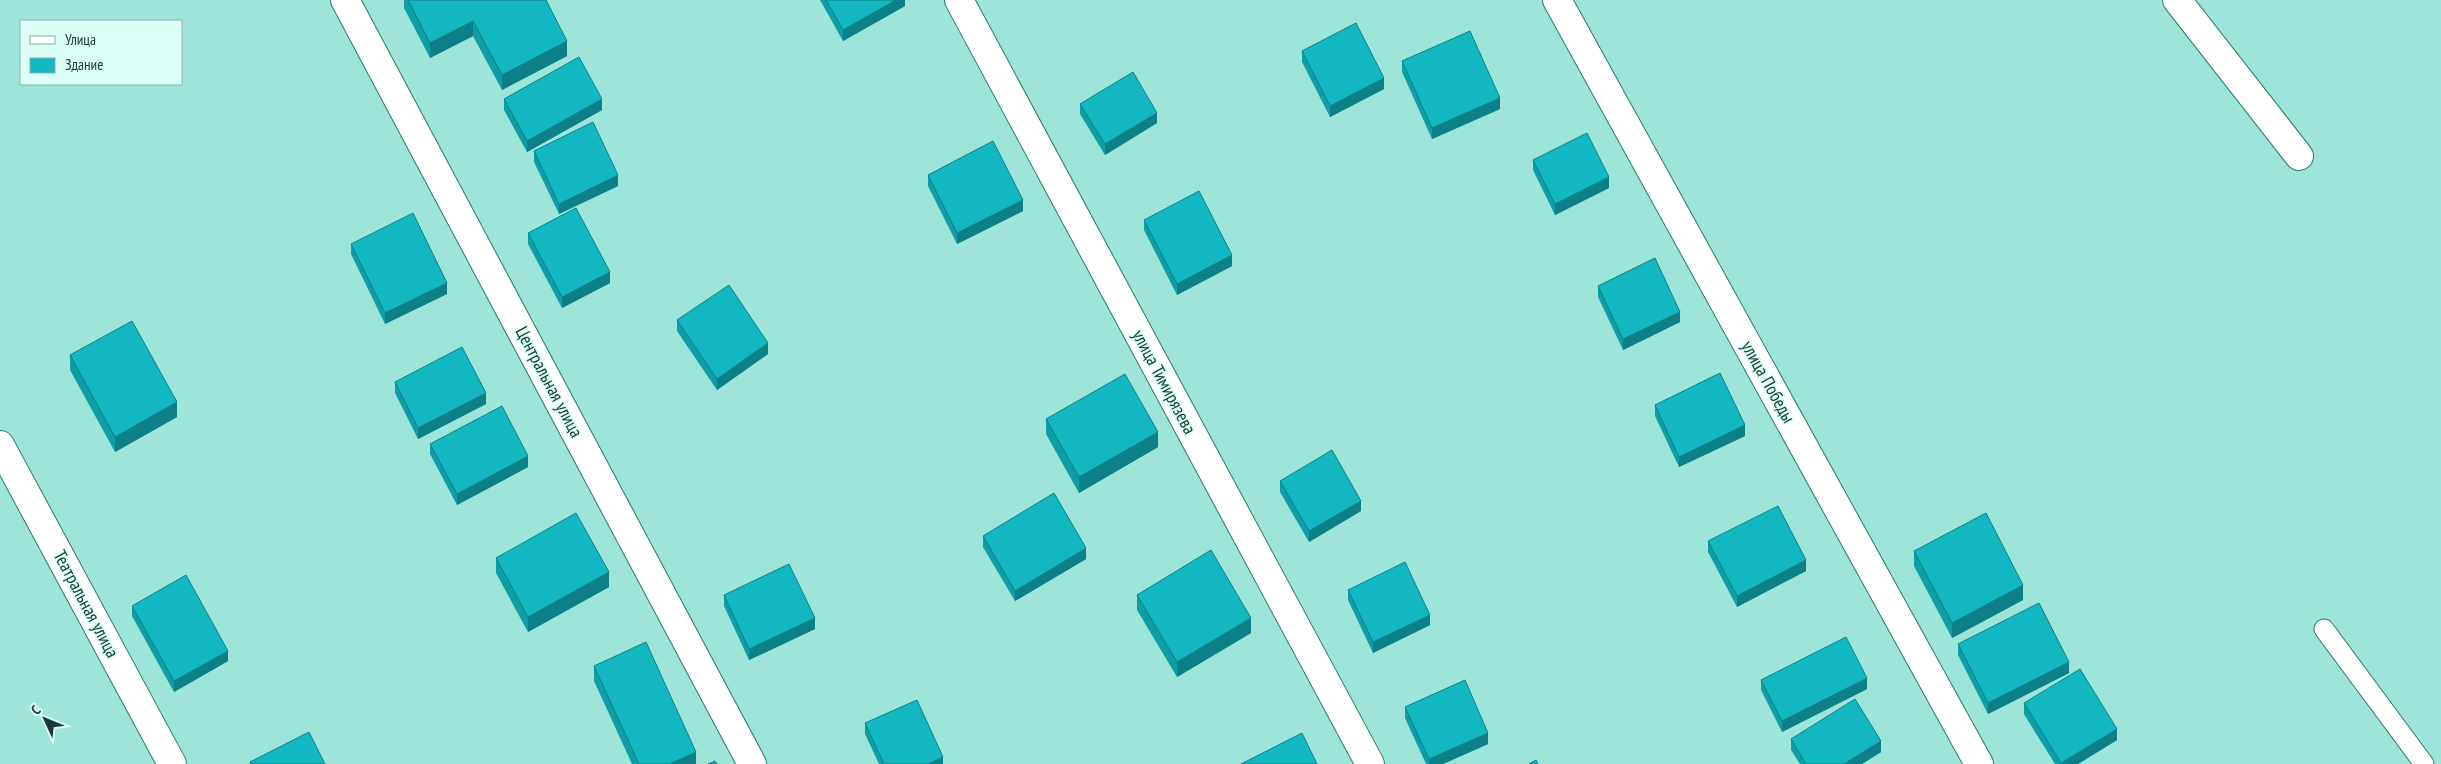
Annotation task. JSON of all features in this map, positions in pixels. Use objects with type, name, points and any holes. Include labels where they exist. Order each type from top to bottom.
[{"type":"street","name":"Центральная улица","points":[[346,0],[752,764]]},
{"type":"street","name":"улица Тимирязева","points":[[959,0],[1370,764]]},
{"type":"street","name":"улица Победы","points":[[1557,0],[1979,764]]},
{"type":"street","points":[[2177,0],[2298,156]]},
{"type":"street","name":"Театральная улица","points":[[0,445],[172,764]]},
{"type":"lane","points":[[2324,629],[2424,764]]},
{"type":"building","points":[[408,0],[546,0],[567,41],[502,75],[473,21],[430,43]]},
{"type":"building","points":[[826,0],[896,0],[843,30]]},
{"type":"building","points":[[1356,23],[1384,78],[1330,106],[1302,51]]},
{"type":"building","points":[[1470,31],[1500,98],[1432,128],[1402,61]]},
{"type":"building","points":[[579,57],[602,99],[527,141],[504,99]]},
{"type":"building","points":[[1133,72],[1157,113],[1105,144],[1080,104]]},
{"type":"building","points":[[593,122],[618,175],[559,204],[534,151]]},
{"type":"building","points":[[1587,133],[1609,177],[1555,204],[1533,160]]},
{"type":"building","points":[[993,141],[1023,200],[957,233],[928,175]]},
{"type":"building","points":[[1199,191],[1232,255],[1177,284],[1144,220]]},
{"type":"building","points":[[576,208],[610,272],[562,297],[528,233]]},
{"type":"building","points":[[413,213],[447,283],[385,313],[351,244]]},
{"type":"building","points":[[1655,258],[1680,312],[1623,339],[1598,286]]},
{"type":"building","points":[[729,285],[768,343],[717,379],[677,320]]},
{"type":"building","points":[[132,321],[177,402],[115,437],[70,355]]},
{"type":"building","points":[[462,347],[486,393],[418,428],[395,382]]},
{"type":"building","points":[[1720,373],[1745,425],[1679,457],[1655,405]]},
{"type":"building","points":[[1125,374],[1158,432],[1079,477],[1046,419]]},
{"type":"building","points":[[502,406],[528,456],[457,494],[430,444]]},
{"type":"building","points":[[1332,450],[1361,501],[1309,531],[1280,481]]},
{"type":"building","points":[[1054,493],[1086,548],[1015,591],[983,536]]},
{"type":"building","points":[[1778,506],[1806,560],[1737,596],[1708,541]]},
{"type":"building","points":[[576,513],[609,572],[528,617],[496,558]]},
{"type":"building","points":[[1986,513],[2023,585],[1952,623],[1914,551]]},
{"type":"building","points":[[1211,550],[1251,618],[1177,662],[1137,595]]},
{"type":"building","points":[[1405,562],[1430,615],[1373,642],[1348,590]]},
{"type":"building","points":[[789,564],[815,618],[749,649],[724,595]]},
{"type":"building","points":[[186,575],[228,651],[174,681],[132,606]]},
{"type":"building","points":[[2039,603],[2069,662],[1988,703],[1958,644]]},
{"type":"building","points":[[1846,637],[1867,678],[1782,721],[1761,680]]},
{"type":"building","points":[[646,642],[696,752],[670,764],[639,764],[594,666]]},
{"type":"building","points":[[2080,669],[2117,729],[2061,763],[2024,703]]},
{"type":"building","points":[[1465,680],[1488,733],[1429,759],[1405,707]]},
{"type":"building","points":[[1855,699],[1881,741],[1844,764],[1806,764],[1791,739]]},
{"type":"building","points":[[917,700],[943,757],[928,764],[884,764],[865,723]]},
{"type":"building","points":[[309,732],[325,764],[251,764],[250,762]]},
{"type":"building","points":[[1302,733],[1317,764],[1241,764]]},
{"type":"building","points":[[1536,760],[1538,764],[1529,764]]}]
